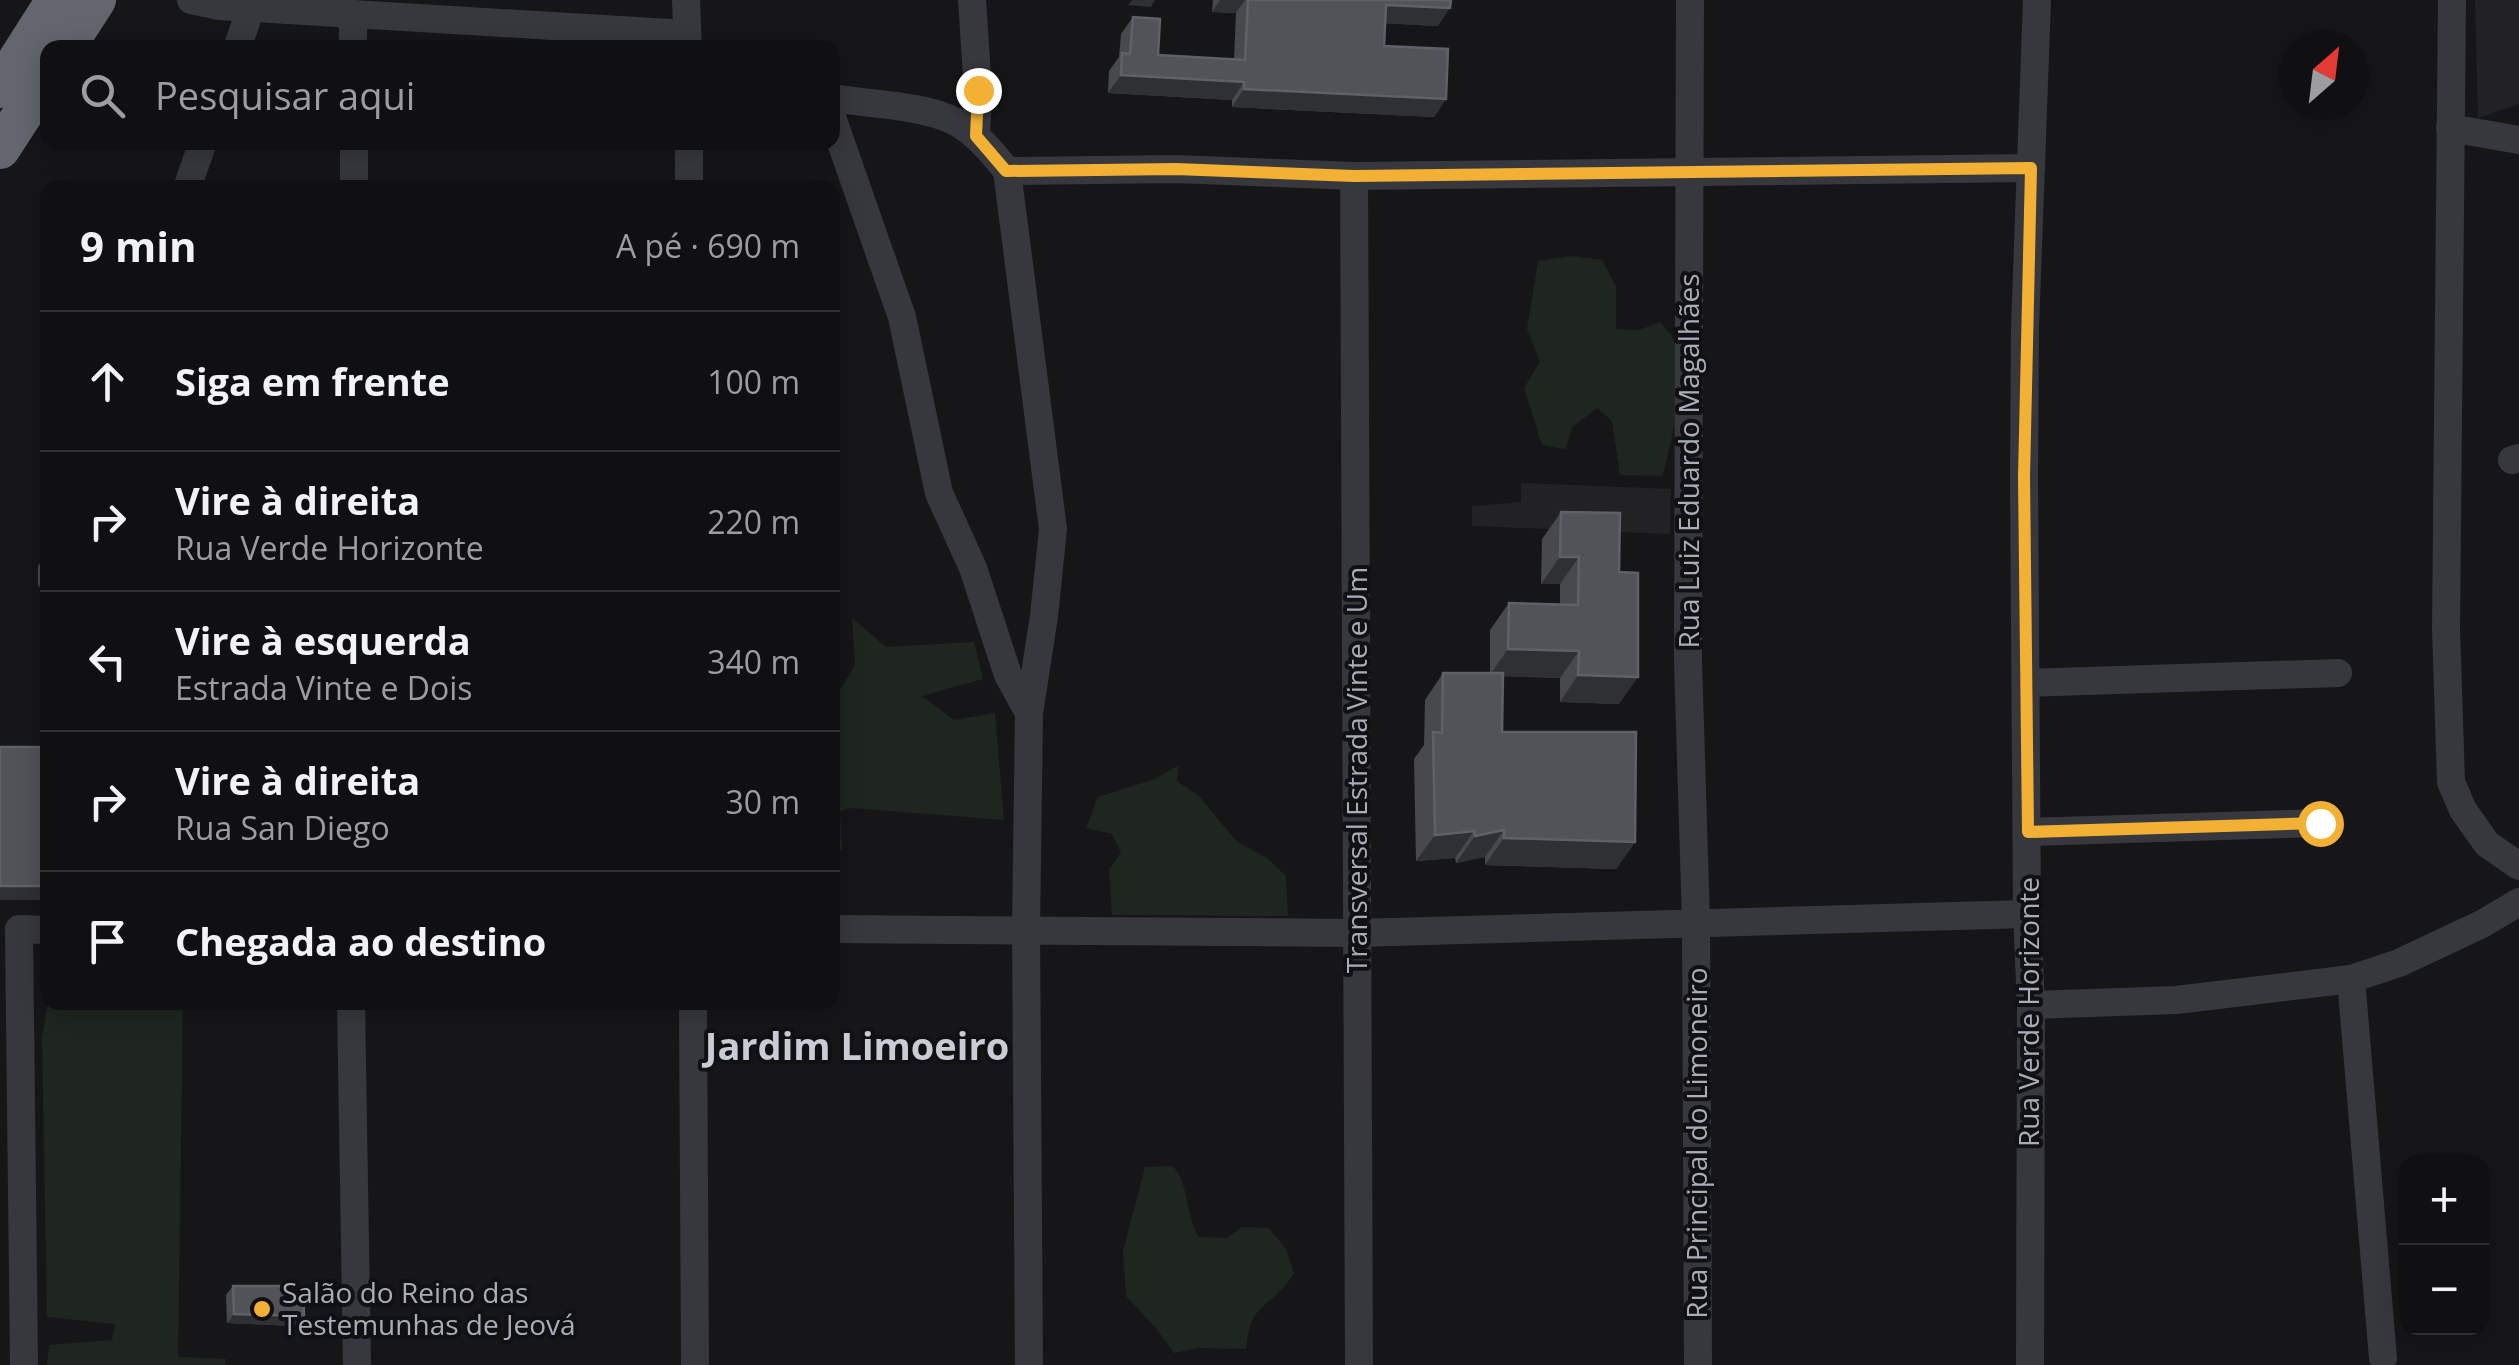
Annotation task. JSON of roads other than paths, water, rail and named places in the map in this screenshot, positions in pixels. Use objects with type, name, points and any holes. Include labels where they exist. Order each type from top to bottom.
[{"type":"highway","points":[[0,88],[56,0]]},
{"type":"highway","points":[[70,40],[96,0]]},
{"type":"highway","points":[[0,148],[40,87]]},
{"type":"street","points":[[191,0],[251,8],[674,40]]},
{"type":"street","points":[[686,0],[687,40]]},
{"type":"street","points":[[972,0],[978,90],[976,136]]},
{"type":"street","name":"Rua Luiz Eduardo Magalhães","points":[[1690,0],[1688,660],[1696,922]]},
{"type":"street","name":"Rua Verde Horizonte","points":[[2030,1365],[2032,1005],[2027,914],[2025,328],[2037,0]]},
{"type":"street","points":[[2452,0],[2446,629],[2451,782],[2463,810],[2487,844],[2519,866]]},
{"type":"street","points":[[240,40],[251,8]]},
{"type":"street","points":[[353,15],[353,40]]},
{"type":"street","points":[[840,99],[933,113],[954,121],[976,136],[1006,171],[1053,529],[1029,712],[1026,929],[1030,1365]]},
{"type":"street","points":[[2450,128],[2519,140]]},
{"type":"street","points":[[840,140],[902,317],[939,493],[974,568],[1008,675],[1029,712]]},
{"type":"street","points":[[190,180],[200,150]]},
{"type":"street","points":[[354,150],[354,180]]},
{"type":"street","points":[[689,150],[690,180]]},
{"type":"street","points":[[1006,171],[1176,169],[1354,176],[2031,168]]},
{"type":"street","name":"Transversal Estrada Vinte e Um","points":[[1354,176],[1360,1365]]},
{"type":"street","points":[[2026,683],[2338,673]]},
{"type":"street","points":[[2028,832],[2320,823]]},
{"type":"street","points":[[2032,1005],[2176,1000],[2351,979],[2482,924],[2519,902]]},
{"type":"street","points":[[840,929],[1356,933],[2027,914]]},
{"type":"street","name":"Rua Principal do Limoneiro","points":[[1696,922],[1698,1365]]},
{"type":"street","points":[[24,1365],[19,929],[40,930]]},
{"type":"street","points":[[2351,979],[2383,1358]]},
{"type":"street","points":[[351,1010],[357,1365]]},
{"type":"street","points":[[693,1010],[695,1365]]},
{"type":"place","name":"Salão do Reino das Testemunhas de Jeová","points":[[262,1309]]},
{"type":"district","name":"Jardim Limoeiro","points":[[857,1047]]}]
